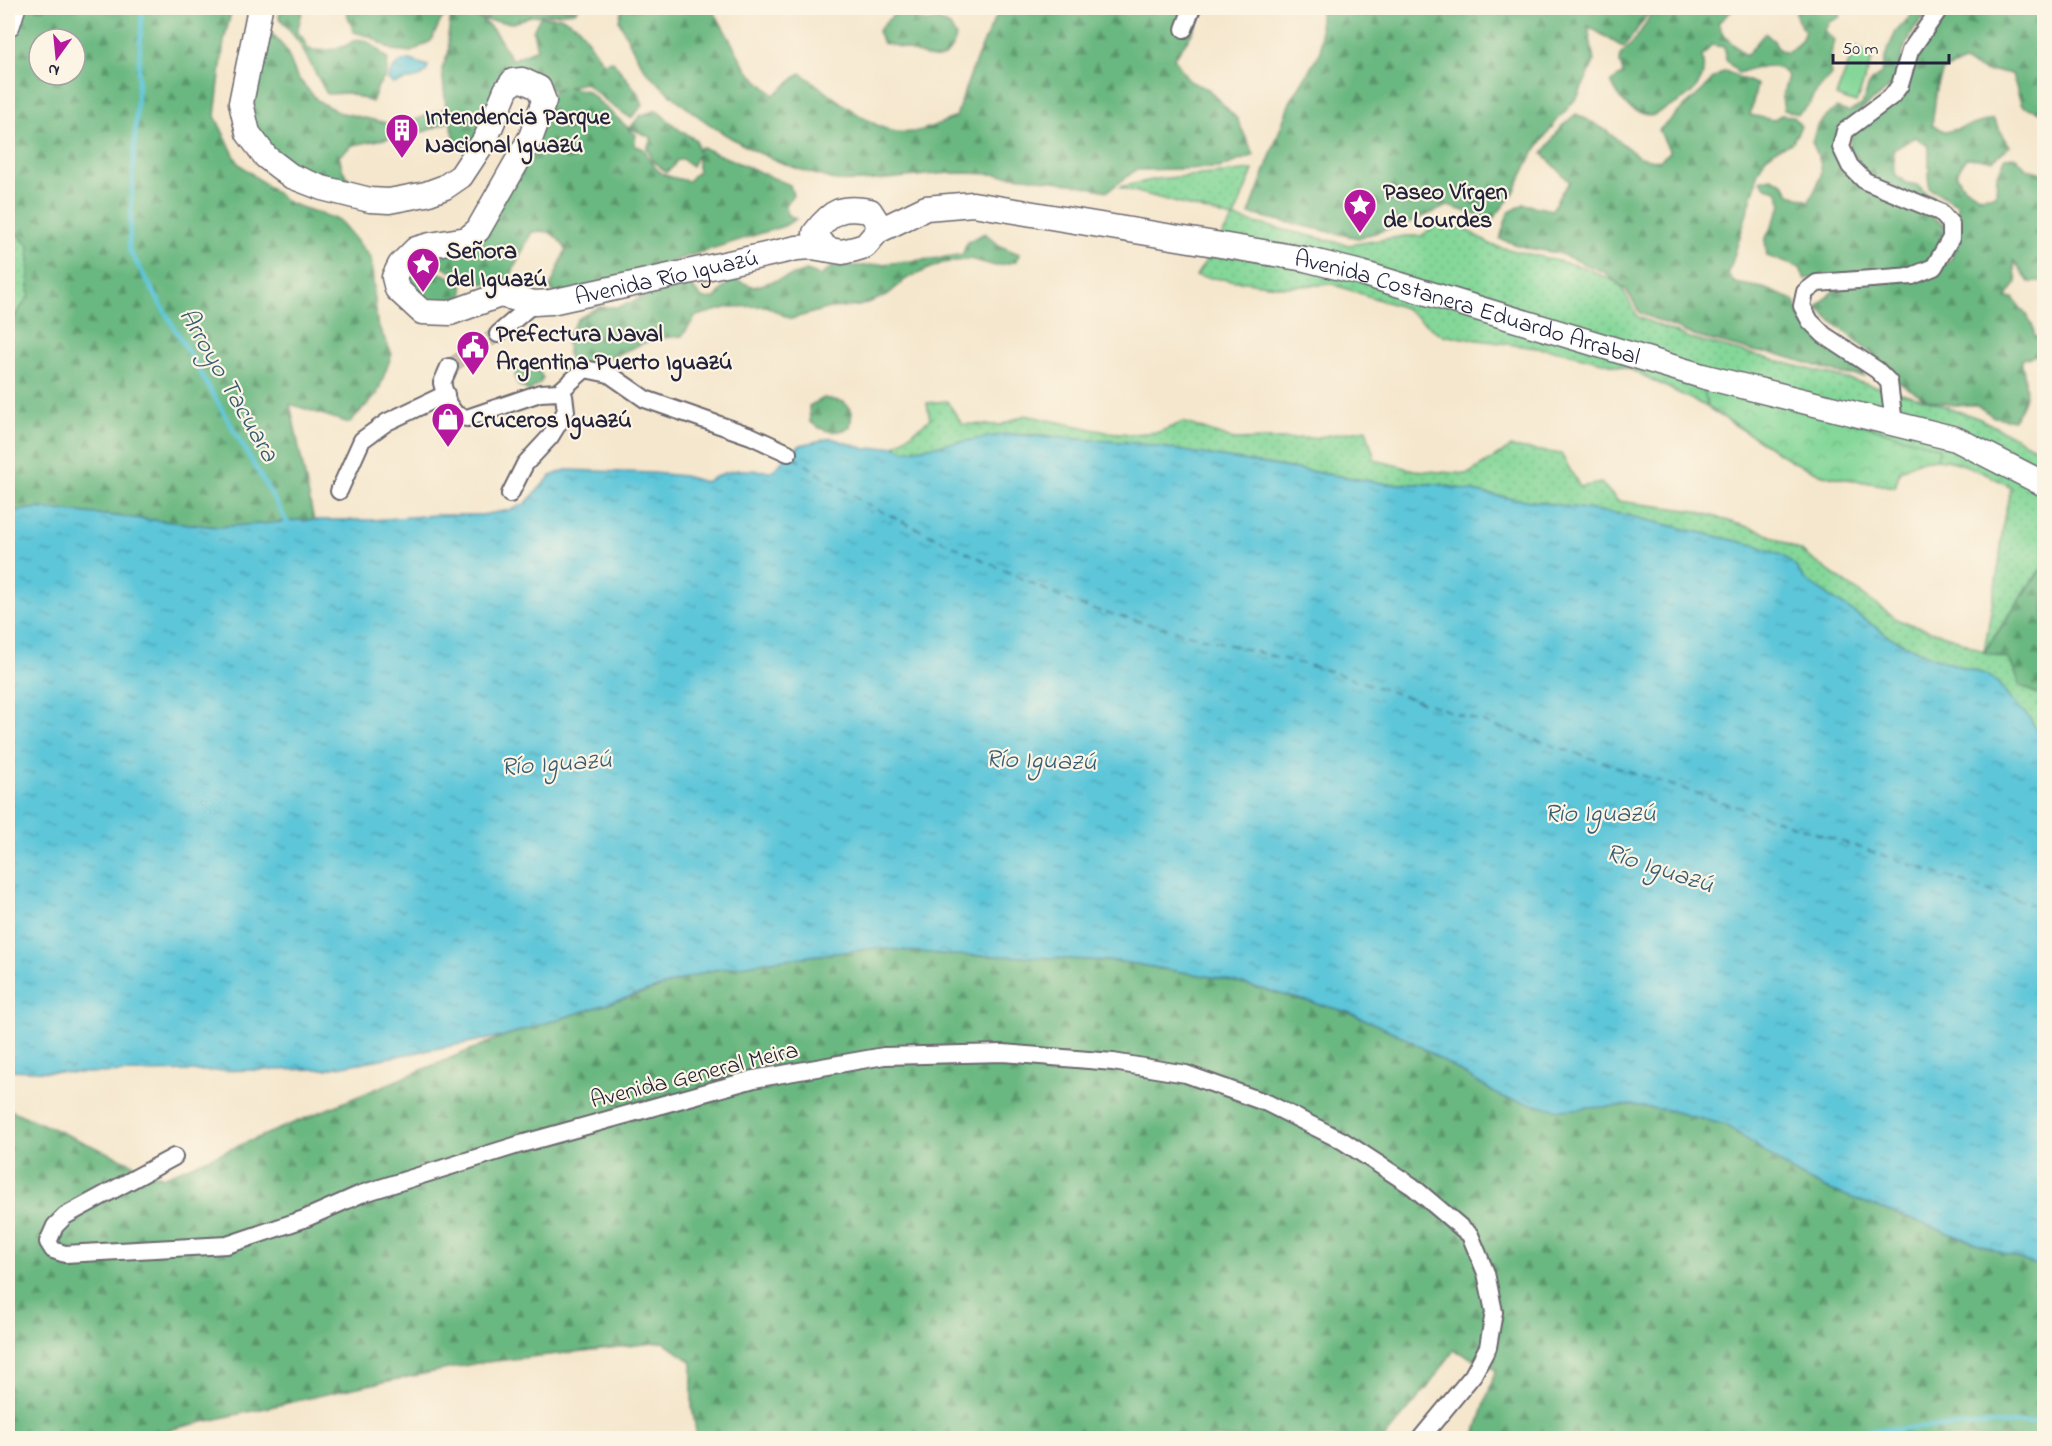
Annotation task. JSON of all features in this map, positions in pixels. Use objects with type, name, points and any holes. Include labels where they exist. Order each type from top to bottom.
[{"type":"main road","points":[[8,24],[12,8]]},
{"type":"main road","name":"Avenida Río Iguazú","points":[[260,8],[241,103],[248,133],[266,157],[291,176],[322,188],[370,200],[389,201],[426,194],[445,187],[461,176],[486,138],[506,90],[513,81],[522,80],[539,88],[544,101],[531,137],[478,230],[467,239],[416,249],[400,265],[394,277],[397,289],[422,312],[450,313],[500,296],[534,303],[551,302],[813,243]]},
{"type":"main road","name":"Avenida Costanera Eduardo Arrabal","points":[[813,243],[842,252],[855,249],[865,246],[878,231],[926,208],[973,204],[1305,260],[1361,273],[1702,376],[1956,439],[2044,484]]},
{"type":"main road","points":[[813,243],[824,220],[834,212],[854,208],[870,211],[879,225],[878,231]]},
{"type":"street","points":[[1184,29],[1192,8]]},
{"type":"street","points":[[1894,424],[1889,382],[1877,370],[1824,334],[1810,321],[1802,306],[1805,292],[1817,283],[1912,276],[1934,267],[1951,238],[1951,224],[1940,212],[1865,181],[1850,166],[1841,147],[1845,131],[1892,96],[1900,85],[1910,51],[1940,8]]},
{"type":"street","points":[[498,334],[534,303]]},
{"type":"street","points":[[449,367],[442,383],[448,404],[456,415],[467,418],[540,393],[559,392],[585,369],[609,374],[645,399],[751,436],[788,453]]},
{"type":"street","points":[[510,494],[525,464],[550,437],[566,411],[564,396],[559,392]]},
{"type":"street","points":[[339,491],[362,440],[387,422],[446,394]]},
{"type":"street","name":"Avenida General Meira","points":[[174,1157],[65,1216],[55,1226],[48,1242],[53,1250],[65,1254],[227,1245],[304,1219],[361,1194],[521,1144],[754,1078],[884,1056],[1003,1053],[1113,1062],[1186,1074],[1268,1103],[1343,1141],[1412,1186],[1470,1235],[1486,1273],[1494,1312],[1488,1347],[1473,1376],[1421,1438]]},
{"type":"green space","points":[[26,8],[232,8],[224,41],[215,116],[238,163],[289,203],[339,220],[371,258],[377,323],[392,354],[377,394],[349,423],[290,404],[314,521],[298,520],[218,527],[39,508],[8,512],[8,326],[29,296],[29,246],[8,225],[8,53]]},
{"type":"green space","points":[[281,8],[303,8],[297,32],[308,49],[331,49],[359,40],[369,43],[388,60],[386,76],[378,86],[372,102],[348,93],[327,94],[298,41],[279,17]]},
{"type":"green space","points":[[345,8],[463,8],[452,14],[475,17],[490,26],[512,60],[537,49],[533,31],[540,17],[561,17],[578,26],[603,63],[613,61],[637,93],[643,105],[631,118],[585,83],[567,87],[587,91],[636,135],[634,145],[644,149],[657,169],[666,175],[688,181],[698,171],[698,154],[692,166],[682,159],[676,161],[673,167],[666,172],[654,162],[647,148],[652,138],[630,128],[640,116],[656,110],[696,140],[698,151],[701,147],[790,185],[793,195],[786,205],[787,214],[796,219],[784,226],[660,265],[582,293],[557,296],[550,288],[566,249],[555,236],[544,231],[532,232],[509,278],[488,284],[475,282],[467,272],[450,271],[436,263],[440,256],[455,250],[552,93],[562,88],[552,90],[507,69],[489,101],[468,156],[455,139],[450,121],[426,131],[353,145],[339,156],[343,171],[352,183],[291,180],[251,133],[246,55],[269,30],[286,50],[297,77],[318,101],[338,112],[400,126],[446,108],[442,69],[449,51],[448,36],[451,14],[442,18],[431,41],[411,52],[392,50],[371,37],[354,32]]},
{"type":"green space","points":[[467,8],[578,8],[575,12],[531,16],[513,23],[484,20]]},
{"type":"green space","points":[[622,8],[712,8],[747,70],[774,95],[801,73],[874,124],[905,133],[928,128],[956,117],[987,34],[1001,8],[1204,8],[1191,35],[1174,58],[1189,81],[1208,89],[1237,119],[1254,155],[1219,168],[1136,170],[1108,191],[1032,178],[973,173],[869,181],[834,180],[768,157],[725,134],[684,106],[648,73],[640,62],[619,21]]},
{"type":"green space","points":[[907,8],[915,17],[926,22],[939,20],[950,26],[956,37],[947,54],[942,57],[930,57],[883,43],[878,31],[891,17]]},
{"type":"green space","points":[[1320,8],[1652,8],[1624,48],[1588,26],[1594,62],[1578,96],[1532,155],[1513,194],[1492,220],[1448,206],[1410,222],[1358,238],[1249,214],[1290,102],[1321,51]]},
{"type":"green space","points":[[1654,8],[1735,8],[1718,23],[1723,35],[1746,56],[1765,33],[1774,41],[1778,49],[1787,53],[1801,41],[1805,31],[1799,23],[1797,8],[1842,8],[1840,17],[1829,22],[1824,31],[1834,40],[1829,64],[1831,75],[1812,97],[1811,103],[1798,114],[1784,110],[1782,97],[1788,76],[1783,71],[1764,67],[1738,73],[1726,60],[1724,47],[1711,45],[1702,57],[1701,79],[1690,95],[1651,116],[1631,109],[1622,101],[1611,82],[1623,74],[1621,54],[1635,39]]},
{"type":"green space","points":[[1930,8],[1928,14],[1916,26],[1904,49],[1897,74],[1888,89],[1843,124],[1844,165],[1945,225],[1942,239],[1930,258],[1912,268],[1875,272],[1855,271],[1839,280],[1819,277],[1805,279],[1800,268],[1767,256],[1765,240],[1782,204],[1777,190],[1766,187],[1760,181],[1771,178],[1783,183],[1790,194],[1809,201],[1818,184],[1821,172],[1820,160],[1812,142],[1817,126],[1836,108],[1849,112],[1862,105],[1870,82],[1881,74],[1887,51],[1896,32],[1915,11]]},
{"type":"green space","points":[[1961,8],[2038,8],[2044,11],[2044,113],[2022,106],[2012,74],[1987,72],[1964,62],[1943,70],[1937,88],[1932,125],[1946,132],[1993,119],[2010,146],[1993,160],[1966,158],[1956,174],[1963,186],[1980,197],[1996,195],[1997,177],[2005,158],[2016,157],[2027,169],[2044,173],[2044,282],[2029,282],[2013,260],[2017,282],[2006,298],[2013,298],[2032,323],[2035,337],[2044,339],[2044,349],[2038,355],[2021,359],[2026,391],[2025,398],[2013,420],[1994,417],[1976,405],[1954,405],[1928,400],[1898,382],[1880,361],[1816,308],[1833,291],[1867,278],[1926,278],[1951,259],[1960,229],[1957,204],[1929,188],[1929,147],[1916,137],[1893,150],[1894,173],[1906,183],[1918,185],[1926,193],[1945,203],[1951,210],[1946,213],[1887,187],[1862,169],[1849,149],[1852,132],[1882,111],[1924,29],[1948,12]]},
{"type":"green space","points":[[1855,47],[1874,55],[1856,103],[1836,96]]},
{"type":"green space","points":[[1725,71],[1757,85],[1750,115],[1773,120],[1781,115],[1792,116],[1801,126],[1792,143],[1777,149],[1765,158],[1757,174],[1727,274],[1735,283],[1763,288],[1794,300],[1801,319],[1856,363],[1864,376],[1842,374],[1781,355],[1757,352],[1694,336],[1640,313],[1627,291],[1604,272],[1558,253],[1527,248],[1500,239],[1508,213],[1524,204],[1552,210],[1570,182],[1543,154],[1562,126],[1576,114],[1601,127],[1639,157],[1659,161],[1670,152],[1659,130],[1712,79]]},
{"type":"green space","points":[[1253,170],[1234,218],[1349,245],[1405,236],[1421,236],[1439,223],[1465,229],[1491,245],[1583,267],[1619,283],[1638,317],[1689,338],[1928,400],[1980,419],[2044,452],[2044,565],[1984,652],[2000,557],[2004,518],[2011,487],[1966,466],[1940,459],[1917,462],[1900,470],[1895,487],[1823,475],[1792,461],[1707,407],[1630,369],[1559,351],[1441,335],[1404,308],[1332,284],[1285,287],[1196,276],[1233,218],[1119,187],[1157,179]]},
{"type":"green space","points":[[8,225],[29,246],[29,296],[8,326]]},
{"type":"green space","points":[[985,233],[1000,246],[1019,254],[1017,261],[996,266],[970,259],[942,263],[906,279],[886,296],[859,306],[829,308],[791,319],[766,306],[730,307],[696,316],[682,336],[653,339],[599,362],[570,369],[566,338],[578,319],[598,307],[619,307],[665,288],[690,285],[703,299],[715,298],[734,279],[754,287],[807,271],[820,276],[833,266],[862,266],[963,254],[967,242]]},
{"type":"green space","points":[[415,270],[433,270],[462,282],[463,296],[438,308],[401,286]]},
{"type":"green space","points":[[524,365],[537,369],[543,378],[529,391],[518,385],[515,377],[517,369]]},
{"type":"green space","points":[[1702,376],[1939,448],[1937,459],[1919,461],[1900,470],[1895,487],[1823,475],[1792,461],[1707,407]]},
{"type":"green space","points":[[824,398],[844,402],[852,412],[850,427],[830,431],[810,422],[809,406]]},
{"type":"green space","points":[[947,401],[962,424],[1001,425],[1025,415],[1106,432],[1132,434],[1159,432],[1183,422],[1235,440],[1312,438],[1366,429],[1375,460],[1414,470],[1468,474],[1511,447],[1561,454],[1580,487],[1601,483],[1618,501],[1696,511],[1761,531],[1799,550],[1898,620],[1951,637],[1984,652],[2009,659],[2021,686],[2044,697],[2044,742],[2029,717],[2010,699],[1998,683],[1987,675],[1932,657],[1895,640],[1805,580],[1796,567],[1758,546],[1625,515],[1497,496],[1437,484],[1388,484],[1135,443],[1007,434],[913,451],[904,451],[895,446],[930,419],[927,403]]},
{"type":"green space","points":[[2044,565],[2044,697],[2021,686],[2009,659],[1984,652]]},
{"type":"green space","points":[[877,948],[952,955],[1123,962],[1224,979],[1348,1012],[1406,1038],[1610,1106],[1633,1105],[1675,1112],[1726,1125],[1795,1173],[1825,1188],[2044,1268],[2044,1438],[1474,1438],[1496,1369],[1454,1350],[1427,1388],[1384,1438],[697,1438],[692,1406],[692,1362],[663,1342],[478,1363],[353,1388],[133,1438],[8,1438],[8,1109],[163,1177],[504,1036],[708,971]]},
{"type":"water","points":[[410,60],[428,66],[426,72],[422,76],[393,84],[388,79],[393,68]]},
{"type":"water","name":"Rio Iguazú","points":[[1007,434],[1135,443],[1388,484],[1437,484],[1497,496],[1625,515],[1758,546],[1783,556],[1796,567],[1805,580],[1895,640],[1932,657],[1987,675],[1998,683],[2010,699],[2029,717],[2044,742],[2044,1268],[1825,1188],[1795,1173],[1726,1125],[1675,1112],[1633,1105],[1560,1110],[1503,1098],[1406,1038],[1348,1012],[1224,979],[1123,962],[952,955],[877,948],[708,971],[504,1036],[327,1069],[79,1073],[8,1070],[8,512],[39,508],[218,527],[298,520],[372,520],[436,515],[482,515],[510,510],[525,504],[551,476],[566,470],[653,473],[684,476],[705,482],[724,473],[738,470],[772,471],[788,453],[801,445],[831,438],[866,449],[895,446],[904,451]]},
{"type":"waterway","name":"Arroyo Tacuara","points":[[142,8],[129,250],[289,525]]},
{"type":"waterway","points":[[1775,1438],[1808,1433],[2044,1422]]},
{"type":"ferry route","points":[[794,457],[864,503],[1077,605],[1326,670],[2044,909]]},
{"type":"tunnel","points":[[449,367],[498,334]]},
{"type":"place","name":"Intendencia Parque Nacional Iguazú","points":[[402,159]]},
{"type":"place","name":"Paseo Vírgen de Lourdes","points":[[1360,234]]},
{"type":"place","name":"Señora del Iguazú","points":[[423,293]]},
{"type":"place","name":"Prefectura Naval Argentina Puerto Iguazú","points":[[473,376]]},
{"type":"place","name":"Cruceros Iguazú","points":[[448,448]]},
{"type":"water label","name":"Río Iguazú","points":[[1041,759]]},
{"type":"water label","name":"Río Iguazú","points":[[556,762]]},
{"type":"water label","name":"Río Iguazú","points":[[1660,867]]}]
